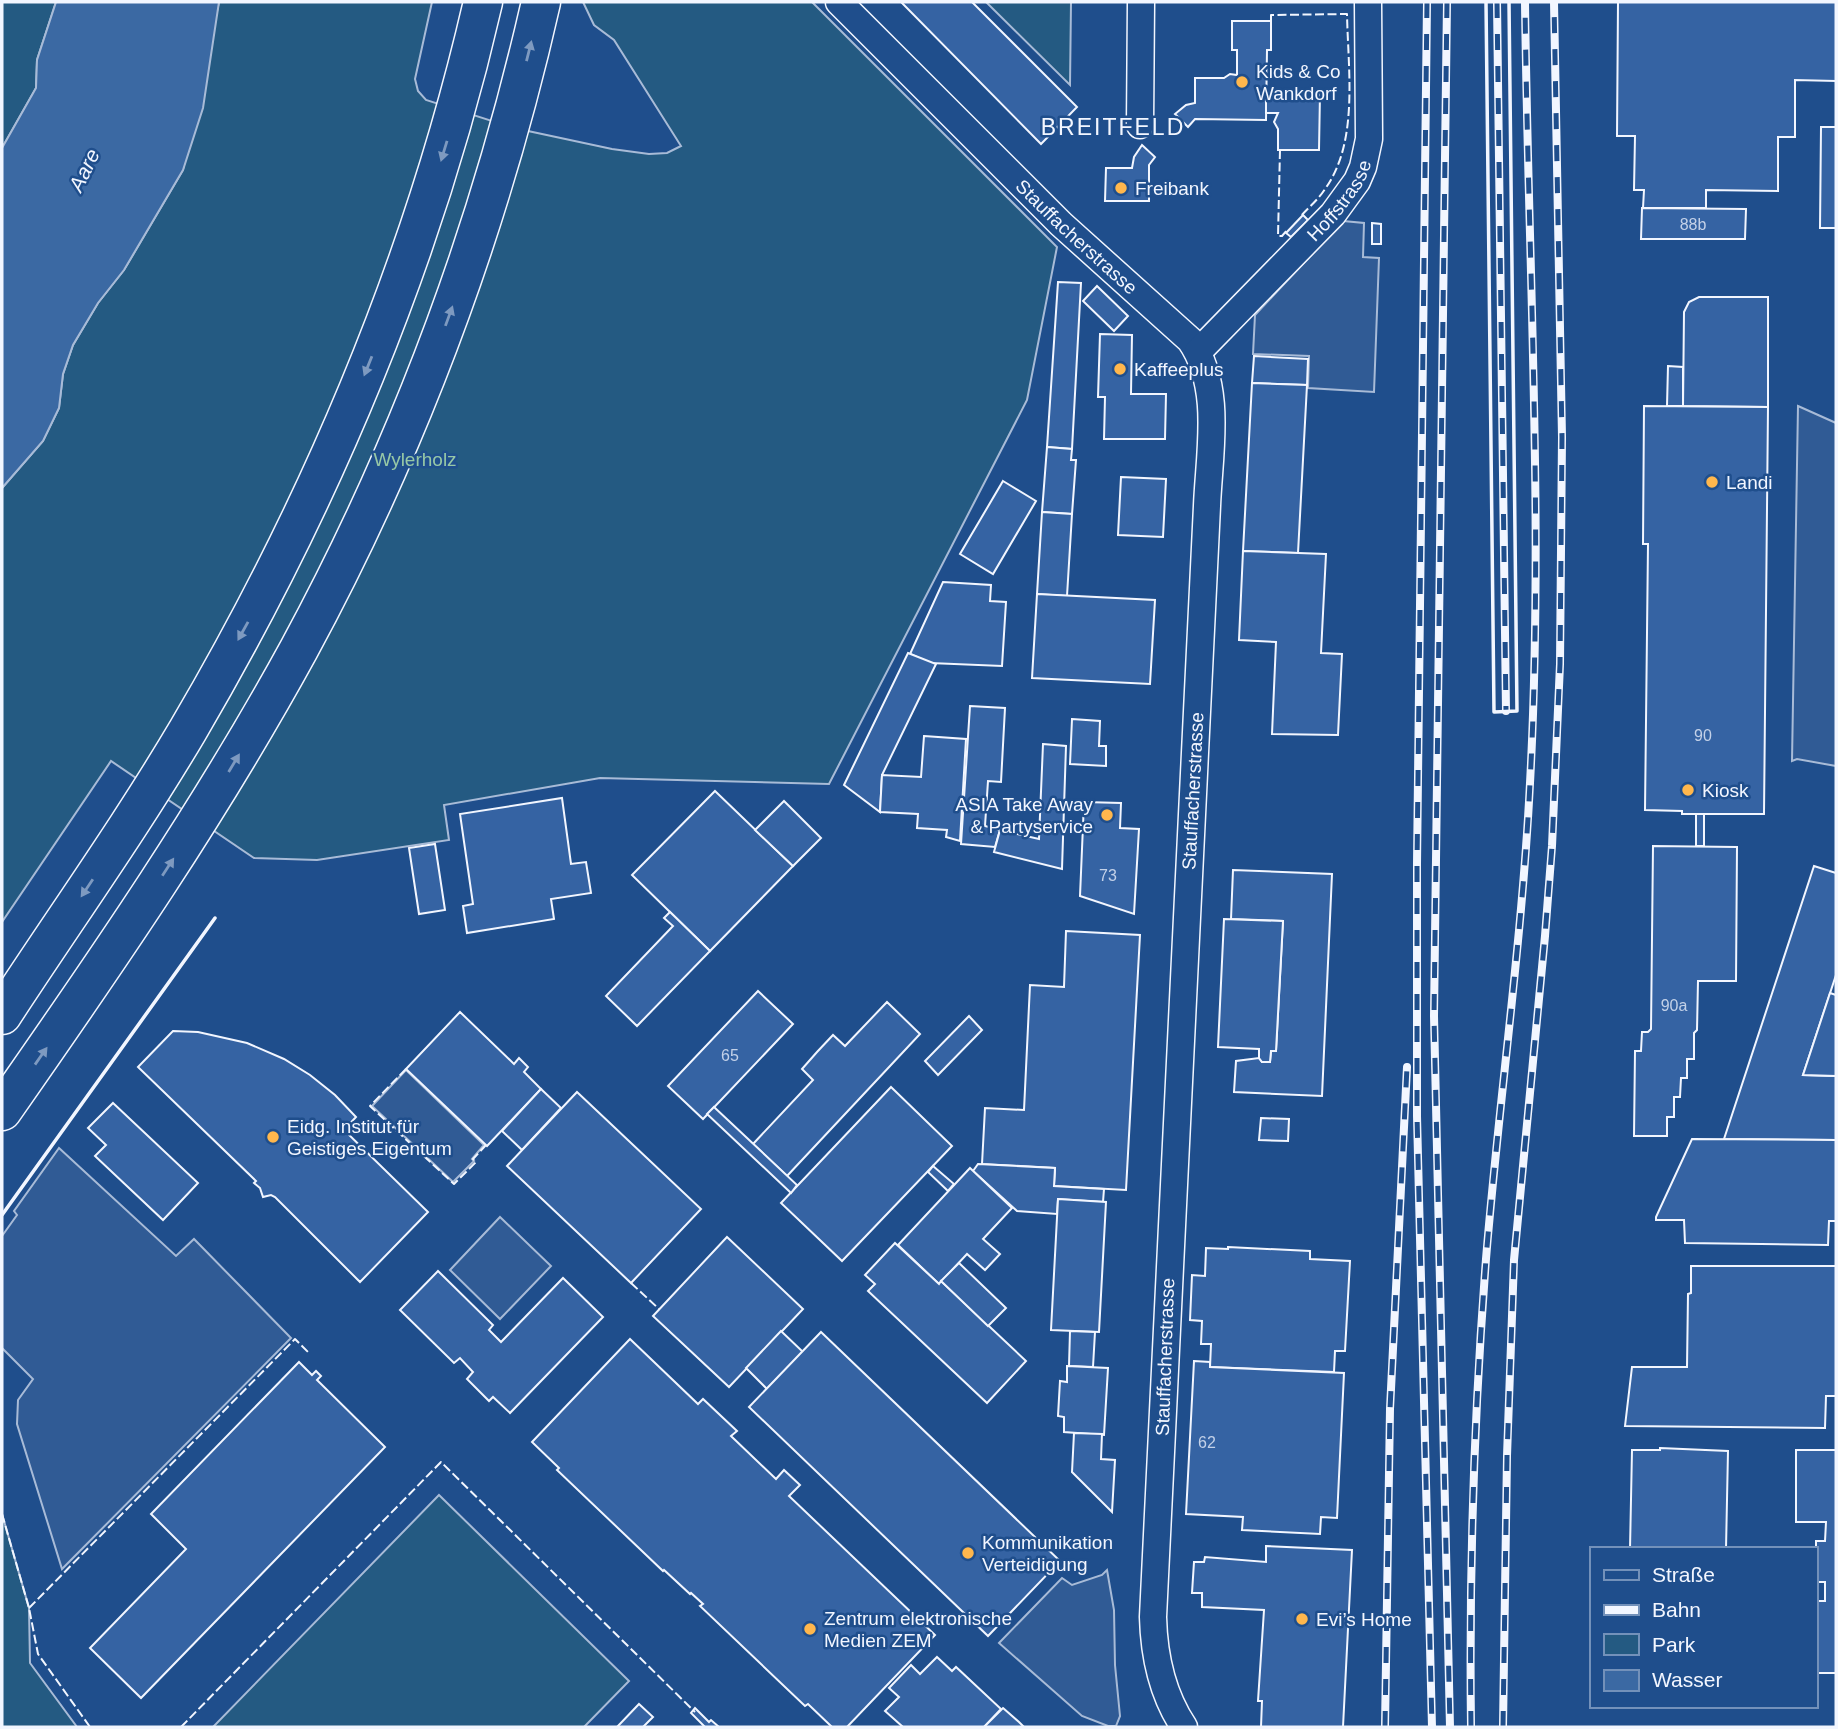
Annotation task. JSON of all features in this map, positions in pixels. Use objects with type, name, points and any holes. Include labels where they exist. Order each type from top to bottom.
[{"type":"highway","points":[[2,1015],[151,790],[249,622],[305,512],[332,453],[407,265],[463,86],[483,2]]},
{"type":"highway","points":[[2,1111],[126,932],[198,821],[299,649],[383,478],[460,286],[517,100],[541,2]]},
{"type":"street","name":"Stauffacherstrasse","points":[[839,2],[1061,224],[1190,340],[1198,352],[1208,380],[1210,427],[1153,1618],[1159,1672],[1184,1727]]},
{"type":"street","points":[[1140,125],[1141,2]]},
{"type":"street","name":"Hoffstrasse","points":[[1198,352],[1333,214],[1357,181],[1369,139],[1368,2]]},
{"type":"green space","points":[[2,2],[56,2],[37,60],[36,88],[2,148]]},
{"type":"green space","name":"Wylerholz","points":[[219,2],[432,2],[415,79],[418,91],[426,100],[514,128],[649,154],[667,153],[681,146],[614,40],[594,25],[583,2],[812,2],[1057,247],[1027,400],[829,784],[600,778],[444,805],[449,840],[317,860],[254,858],[111,761],[2,922],[2,488],[43,441],[59,408],[63,374],[73,345],[98,303],[124,270],[183,170]]},
{"type":"green space","points":[[1071,2],[1070,85],[987,3]]},
{"type":"green space","points":[[439,1495],[629,1681],[584,1727],[213,1727]]},
{"type":"green space","points":[[2,1514],[29,1608],[30,1663],[77,1727],[2,1727]]},
{"type":"shaded area","points":[[1343,221],[1364,223],[1363,257],[1379,258],[1374,392],[1308,388],[1309,356],[1253,354],[1255,315]]},
{"type":"shaded area","points":[[1798,406],[1836,423],[1836,766],[1797,759],[1792,761]]},
{"type":"shaded area","points":[[406,1070],[484,1145],[472,1159],[474,1161],[453,1182],[372,1106]]},
{"type":"shaded area","points":[[59,1148],[176,1256],[194,1239],[291,1338],[62,1569],[17,1424],[18,1400],[33,1379],[2,1348],[2,1236],[17,1215],[14,1211]]},
{"type":"shaded area","points":[[500,1217],[551,1266],[500,1319],[450,1270]]},
{"type":"shaded area","points":[[1107,1570],[1114,1610],[1115,1665],[1120,1716],[1116,1726],[1108,1726],[1082,1716],[999,1643],[1062,1578],[1072,1585],[1102,1575]]},
{"type":"water","name":"Aare","points":[[56,2],[219,2],[203,108],[183,170],[124,270],[98,303],[73,345],[63,374],[59,408],[43,441],[2,488],[2,148],[36,88],[37,60]]},
{"type":"building","points":[[901,2],[972,2],[1077,107],[1041,144]]},
{"type":"building","points":[[1618,2],[1836,2],[1836,81],[1795,80],[1795,137],[1778,137],[1778,191],[1706,190],[1706,208],[1643,208],[1644,190],[1634,190],[1635,136],[1617,136]]},
{"type":"building","points":[[1232,21],[1271,21],[1271,50],[1267,50],[1266,120],[1195,119],[1188,127],[1175,114],[1186,105],[1195,103],[1195,78],[1237,75],[1237,50],[1232,50]]},
{"type":"building","points":[[1266,92],[1320,93],[1319,150],[1278,150],[1278,129],[1274,122],[1278,113],[1266,113]]},
{"type":"building","points":[[1821,127],[1836,127],[1836,228],[1820,228]]},
{"type":"building","points":[[1142,145],[1155,157],[1149,165],[1149,201],[1105,201],[1106,168],[1132,168],[1134,157]]},
{"type":"building","points":[[1642,208],[1746,209],[1745,239],[1641,239]]},
{"type":"building","points":[[1303,215],[1308,220],[1291,237],[1286,233]]},
{"type":"building","points":[[1372,223],[1381,224],[1381,244],[1372,244]]},
{"type":"building","points":[[1058,282],[1081,283],[1072,449],[1047,447]]},
{"type":"building","points":[[1097,286],[1128,316],[1114,331],[1083,301]]},
{"type":"building","points":[[1699,297],[1768,297],[1768,407],[1683,406],[1684,312],[1689,302]]},
{"type":"building","points":[[1100,334],[1132,335],[1131,394],[1166,394],[1165,439],[1104,439],[1105,397],[1098,397]]},
{"type":"building","points":[[1254,356],[1308,359],[1307,385],[1252,383]]},
{"type":"building","points":[[1668,366],[1683,367],[1683,406],[1667,406]]},
{"type":"building","points":[[1252,383],[1307,385],[1298,553],[1243,551]]},
{"type":"building","points":[[1644,406],[1768,407],[1764,814],[1682,814],[1682,811],[1645,810],[1648,544],[1643,544]]},
{"type":"building","points":[[1047,447],[1072,449],[1071,460],[1076,460],[1072,514],[1042,512]]},
{"type":"building","points":[[1121,477],[1166,479],[1163,537],[1118,535]]},
{"type":"building","points":[[1003,481],[1036,501],[993,574],[960,554]]},
{"type":"building","points":[[1042,512],[1072,514],[1067,596],[1037,594]]},
{"type":"building","points":[[1243,551],[1326,554],[1321,653],[1342,654],[1338,735],[1272,734],[1276,642],[1239,640]]},
{"type":"building","points":[[943,582],[991,585],[990,601],[1006,602],[1002,666],[930,663],[910,654]]},
{"type":"building","points":[[1037,594],[1155,600],[1150,684],[1032,678]]},
{"type":"building","points":[[908,653],[936,664],[882,775],[880,812],[844,785]]},
{"type":"building","points":[[970,706],[1005,708],[1001,782],[988,781],[985,826],[1000,830],[995,847],[961,844]]},
{"type":"building","points":[[1072,719],[1100,721],[1099,746],[1106,746],[1106,766],[1070,764]]},
{"type":"building","points":[[924,736],[966,739],[960,841],[946,837],[947,830],[917,828],[918,814],[880,812],[882,775],[921,777]]},
{"type":"building","points":[[1043,744],[1066,746],[1062,869],[994,852],[1000,830],[1039,839]]},
{"type":"building","points":[[715,791],[793,866],[710,951],[632,875]]},
{"type":"building","points":[[562,798],[571,864],[586,862],[591,893],[551,899],[554,919],[467,933],[463,906],[473,904],[460,814]]},
{"type":"building","points":[[784,801],[821,838],[793,866],[755,830]]},
{"type":"building","points":[[1084,802],[1121,803],[1120,828],[1139,829],[1134,914],[1080,896]]},
{"type":"building","points":[[1696,814],[1704,814],[1704,846],[1696,846]]},
{"type":"building","points":[[435,844],[445,910],[419,914],[409,848]]},
{"type":"building","points":[[1653,846],[1737,847],[1736,981],[1698,981],[1694,1059],[1687,1059],[1687,1078],[1681,1078],[1680,1097],[1674,1097],[1674,1117],[1667,1117],[1667,1136],[1634,1136],[1635,1051],[1641,1051],[1642,1032],[1651,1029]]},
{"type":"building","points":[[1814,866],[1836,873],[1836,975],[1803,1075],[1836,1076],[1836,1140],[1724,1139]]},
{"type":"building","points":[[1233,870],[1332,874],[1322,1096],[1234,1092],[1236,1061],[1259,1058],[1262,1062],[1270,1062],[1271,1051],[1276,1051],[1283,921],[1231,919]]},
{"type":"building","points":[[670,912],[710,951],[637,1026],[606,996],[673,926],[664,918]]},
{"type":"building","points":[[1224,919],[1283,921],[1276,1051],[1271,1051],[1270,1062],[1262,1062],[1259,1049],[1218,1047]]},
{"type":"building","points":[[1066,931],[1140,935],[1126,1190],[1054,1186],[1055,1168],[982,1164],[985,1108],[1024,1110],[1030,985],[1064,987]]},
{"type":"building","points":[[758,991],[793,1024],[703,1119],[668,1086]]},
{"type":"building","points":[[1830,993],[1836,995],[1836,1076],[1803,1075]]},
{"type":"building","points":[[887,1002],[920,1034],[787,1176],[753,1144],[813,1080],[802,1069],[833,1035],[845,1046]]},
{"type":"building","points":[[460,1012],[514,1064],[519,1058],[528,1067],[524,1072],[541,1089],[487,1146],[406,1069]]},
{"type":"building","points":[[969,1016],[982,1030],[938,1075],[925,1061]]},
{"type":"building","points":[[173,1031],[198,1032],[247,1043],[284,1059],[310,1075],[356,1117],[344,1130],[428,1212],[360,1282],[275,1197],[263,1197],[260,1188],[254,1183],[256,1181],[138,1067]]},
{"type":"building","points":[[891,1087],[952,1146],[842,1261],[781,1203]]},
{"type":"building","points":[[541,1089],[561,1108],[522,1150],[502,1131]]},
{"type":"building","points":[[577,1092],[701,1209],[631,1283],[507,1166]]},
{"type":"building","points":[[113,1103],[198,1183],[163,1220],[95,1156],[106,1145],[88,1128]]},
{"type":"building","points":[[714,1107],[797,1185],[791,1193],[707,1114]]},
{"type":"building","points":[[1261,1118],[1289,1119],[1288,1141],[1259,1140]]},
{"type":"building","points":[[1692,1139],[1836,1140],[1836,1221],[1829,1221],[1828,1245],[1685,1243],[1684,1220],[1656,1220],[1656,1217]]},
{"type":"building","points":[[978,1164],[1055,1168],[1054,1186],[1104,1189],[1103,1202],[1058,1199],[1057,1214],[1017,1211],[973,1171]]},
{"type":"building","points":[[933,1166],[954,1184],[948,1191],[928,1172]]},
{"type":"building","points":[[970,1168],[1012,1208],[983,1239],[1000,1254],[985,1270],[967,1254],[939,1284],[898,1245]]},
{"type":"building","points":[[1058,1199],[1106,1202],[1099,1332],[1051,1330]]},
{"type":"building","points":[[727,1237],[803,1309],[729,1387],[653,1316]]},
{"type":"building","points":[[895,1243],[939,1284],[941,1281],[1026,1361],[987,1403],[868,1291],[875,1284],[865,1275]]},
{"type":"building","points":[[1206,1248],[1310,1251],[1310,1259],[1350,1261],[1345,1351],[1335,1351],[1334,1372],[1210,1367],[1211,1344],[1201,1344],[1202,1321],[1190,1320],[1192,1275],[1205,1276]]},
{"type":"building","points":[[959,1263],[1006,1308],[988,1326],[941,1281]]},
{"type":"building","points":[[1691,1266],[1836,1266],[1836,1396],[1826,1396],[1825,1428],[1625,1426],[1632,1367],[1687,1367]]},
{"type":"building","points":[[438,1271],[493,1325],[489,1330],[501,1342],[563,1278],[603,1317],[510,1413],[493,1397],[489,1401],[467,1379],[473,1372],[460,1358],[454,1363],[400,1310]]},
{"type":"building","points":[[781,1331],[803,1352],[767,1389],[746,1368]]},
{"type":"building","points":[[1070,1331],[1095,1332],[1093,1367],[1069,1366]]},
{"type":"building","points":[[821,1332],[1060,1561],[988,1636],[749,1407]]},
{"type":"building","points":[[630,1339],[698,1404],[703,1399],[737,1431],[731,1436],[776,1479],[784,1470],[800,1485],[789,1496],[935,1635],[847,1727],[832,1727],[808,1704],[805,1706],[700,1606],[703,1604],[663,1571],[557,1470],[559,1468],[532,1442]]},
{"type":"building","points":[[1194,1361],[1210,1362],[1210,1367],[1344,1373],[1337,1518],[1321,1517],[1320,1534],[1242,1530],[1243,1517],[1186,1514]]},
{"type":"building","points":[[299,1362],[312,1375],[316,1371],[321,1376],[317,1380],[385,1447],[141,1698],[90,1648],[186,1549],[151,1514]]},
{"type":"building","points":[[1067,1366],[1108,1368],[1104,1435],[1064,1432],[1064,1417],[1058,1416],[1060,1381],[1067,1382]]},
{"type":"building","points":[[1074,1433],[1102,1434],[1101,1459],[1115,1460],[1112,1512],[1072,1472]]},
{"type":"building","points":[[1632,1450],[1728,1451],[1726,1547],[1630,1547]]},
{"type":"building","points":[[1796,1450],[1836,1450],[1836,1673],[1817,1673],[1817,1601],[1825,1601],[1825,1582],[1817,1582],[1816,1541],[1825,1541],[1826,1522],[1796,1522]]},
{"type":"building","points":[[1266,1546],[1352,1550],[1343,1727],[1261,1727],[1262,1701],[1258,1701],[1264,1610],[1202,1607],[1202,1593],[1192,1593],[1194,1562],[1204,1562],[1205,1557],[1266,1562]]},
{"type":"building","points":[[937,1657],[952,1671],[956,1667],[1001,1709],[984,1727],[903,1727],[885,1711],[899,1697],[889,1688],[911,1665],[920,1674]]},
{"type":"building","points":[[639,1704],[653,1717],[643,1727],[617,1727]]},
{"type":"building","points":[[695,1708],[709,1722],[711,1720],[719,1727],[705,1727],[691,1713]]},
{"type":"building","points":[[1003,1708],[1019,1722],[1024,1727],[984,1727]]},
{"type":"railway","points":[[1427,2],[1417,864],[1417,1116],[1432,1727]]},
{"type":"railway","points":[[1447,2],[1434,1016],[1450,1727]]},
{"type":"railway","points":[[1497,2],[1506,711]]},
{"type":"railway","points":[[1471,1727],[1473,1493],[1478,1376],[1491,1199],[1522,902],[1534,685],[1534,392],[1525,2]]},
{"type":"railway","points":[[1503,1727],[1507,1456],[1514,1260],[1552,846],[1560,664],[1562,437],[1554,2]]},
{"type":"railway","points":[[1385,1727],[1390,1409],[1407,1067]]},
{"type":"fence","points":[[1271,21],[1271,15],[1347,14],[1349,105],[1343,150],[1325,189],[1300,217]]},
{"type":"fence","points":[[1280,150],[1278,236],[1282,236],[1287,230]]},
{"type":"fence","points":[[406,1069],[370,1106],[454,1184],[476,1162],[473,1159],[486,1145]]},
{"type":"fence","points":[[631,1283],[659,1309]]},
{"type":"fence","points":[[29,1608],[295,1339],[308,1352]]},
{"type":"fence","points":[[181,1727],[441,1462],[695,1712]]},
{"type":"fence","points":[[2,1514],[29,1608],[38,1654],[90,1727]]},
{"type":"wall","points":[[1486,2],[1494,712],[1517,711],[1509,2]]},
{"type":"wall","points":[[2,1215],[215,918]]},
{"type":"place","name":"Kids & Co Wankdorf","points":[[1242,82]]},
{"type":"place","name":"Freibank","points":[[1121,188]]},
{"type":"place","name":"Kaffeeplus","points":[[1120,369]]},
{"type":"place","name":"Landi","points":[[1712,482]]},
{"type":"place","name":"Kiosk","points":[[1688,790]]},
{"type":"place","name":"ASIA Take Away & Partyservice","points":[[1107,815]]},
{"type":"place","name":"Eidg. Institut für Geistiges Eigentum","points":[[273,1137]]},
{"type":"place","name":"Kommunikation Verteidigung","points":[[968,1553]]},
{"type":"place","name":"Evi’s Home","points":[[1302,1619]]},
{"type":"place","name":"Zentrum elektronische Medien ZEM","points":[[810,1629]]},
{"type":"district","name":"BREITFELD","points":[[1113,127]]}]
